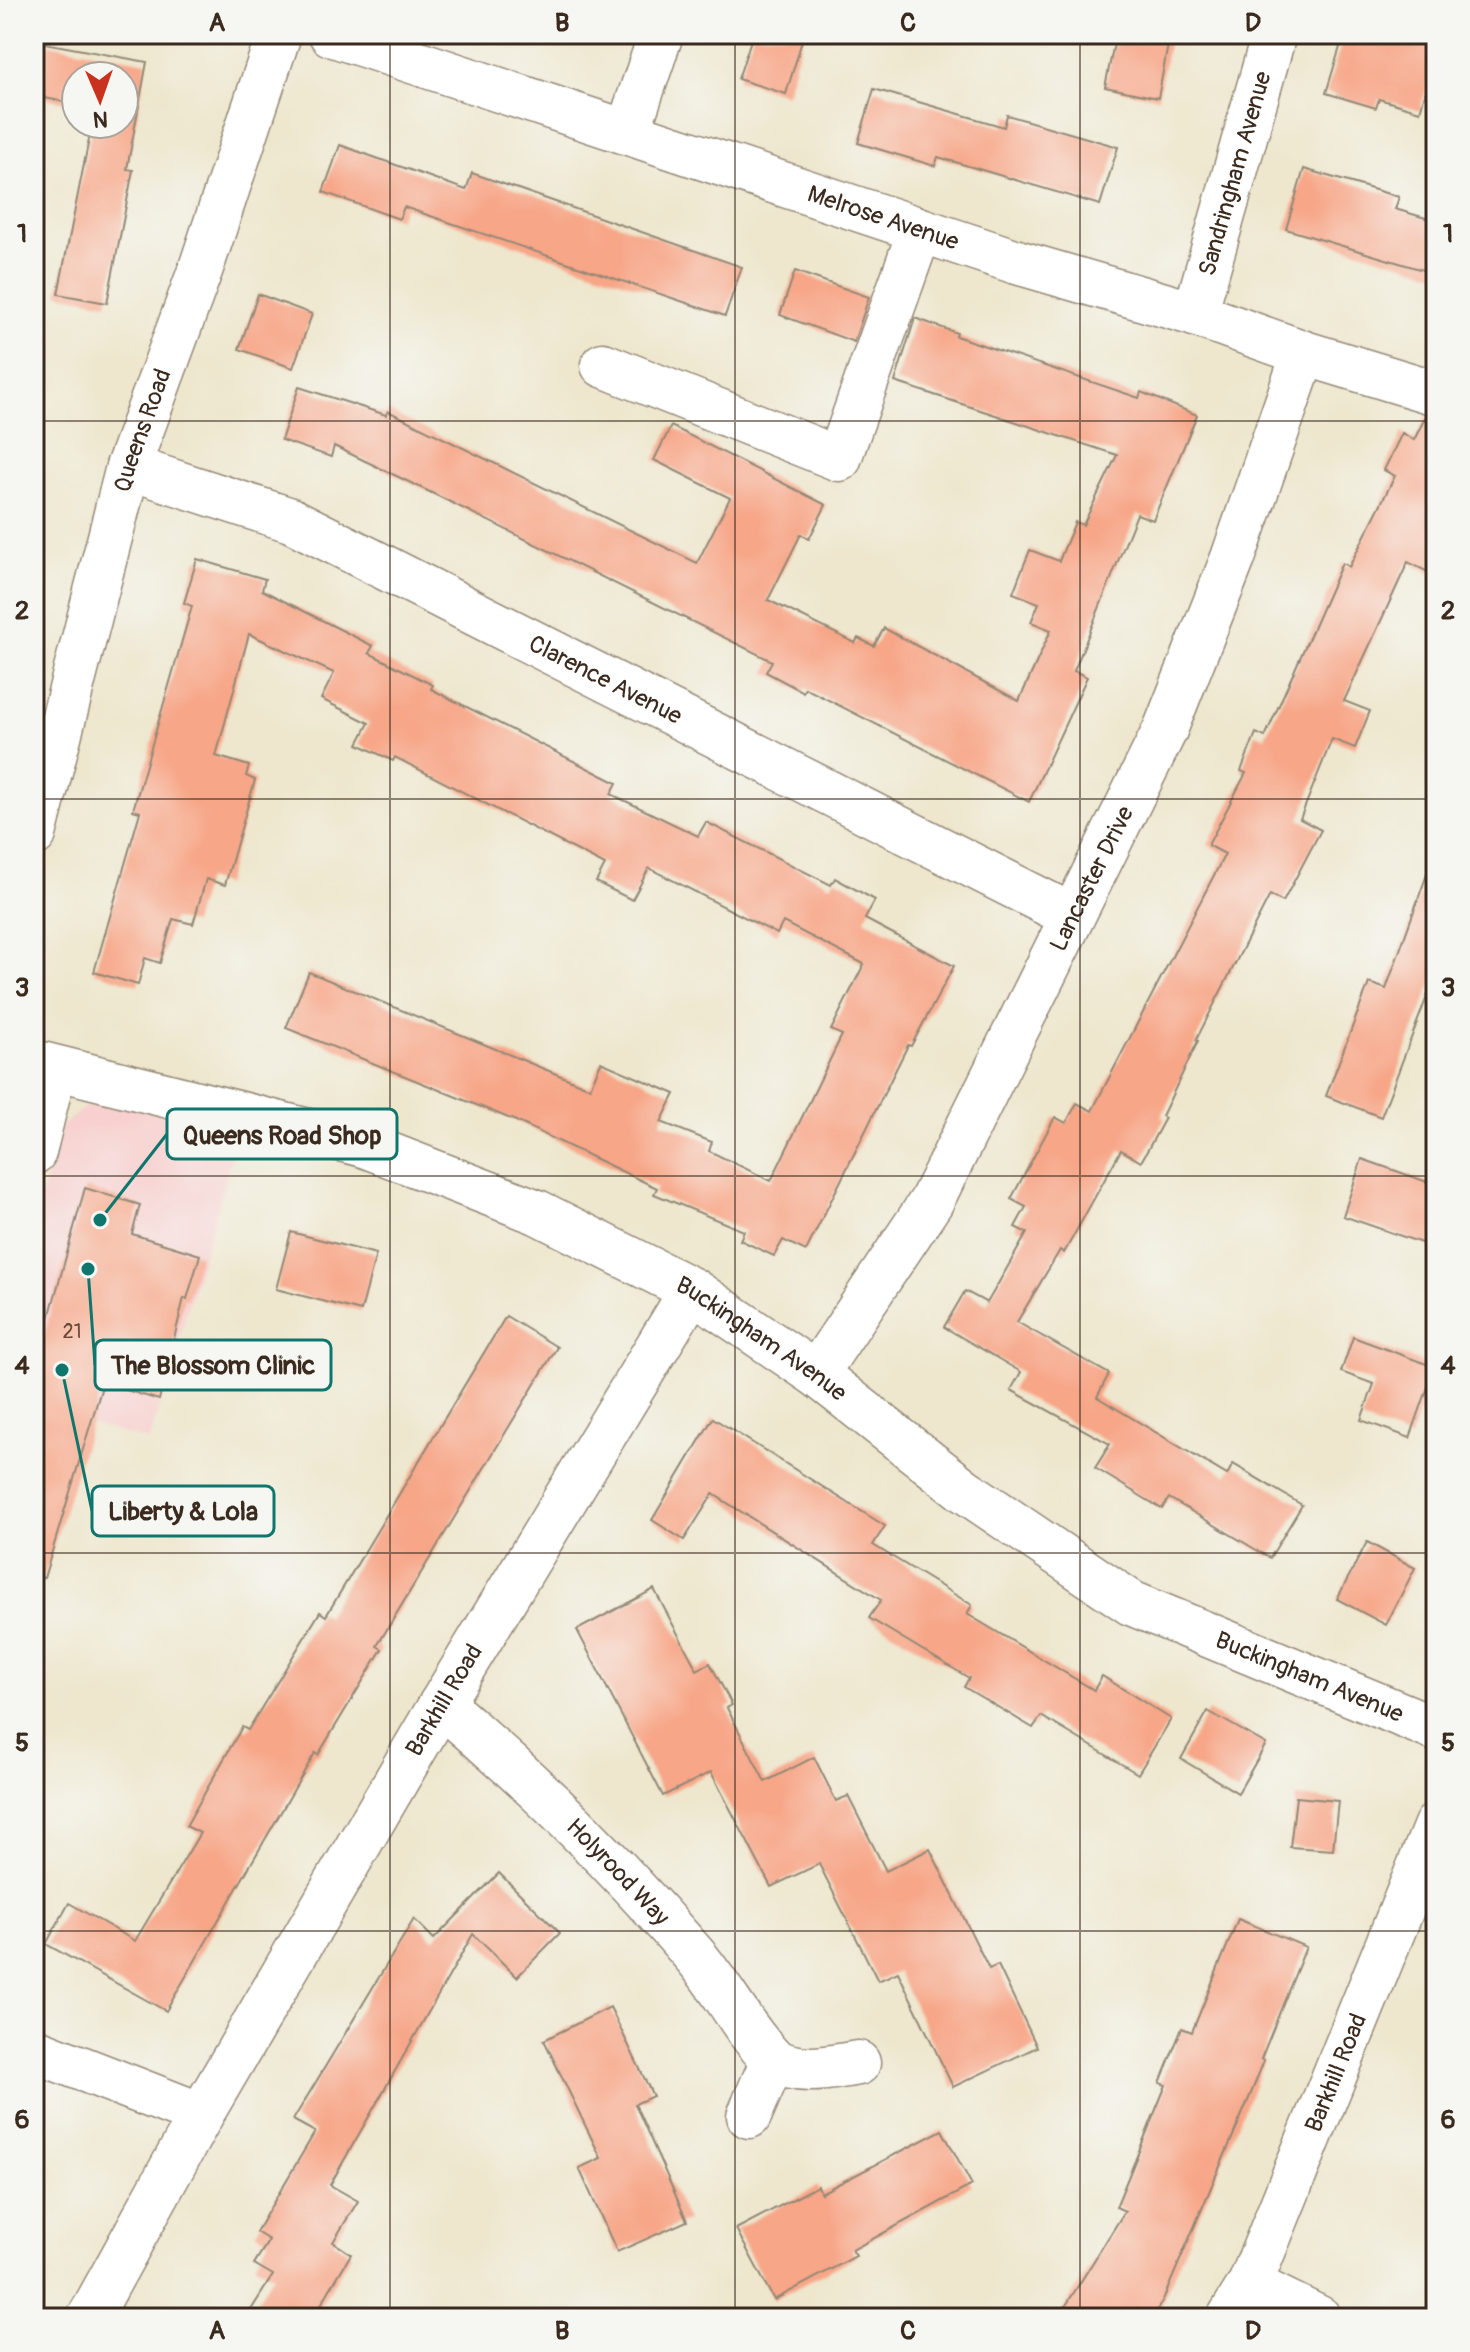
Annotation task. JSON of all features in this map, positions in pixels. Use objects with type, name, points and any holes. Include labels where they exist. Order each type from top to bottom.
[{"type":"street","name":"Queens Road","points":[[34,834],[128,467],[201,268],[279,34]]},
{"type":"street","name":"Melrose Avenue","points":[[331,34],[920,230],[1195,314],[1304,353],[1436,393]]},
{"type":"street","points":[[628,131],[661,34]]},
{"type":"street","name":"Sandringham Avenue","points":[[1195,314],[1274,34]]},
{"type":"street","points":[[603,365],[839,459],[920,230]]},
{"type":"street","name":"Lancaster Drive","points":[[816,1374],[931,1202],[1165,730],[1233,558],[1304,353]]},
{"type":"street","name":"Clarence Avenue","points":[[128,467],[291,520],[1072,916]]},
{"type":"street","points":[[34,1152],[51,1071]]},
{"type":"street","name":"Buckingham Avenue","points":[[51,1071],[364,1145],[537,1212],[692,1290],[816,1374],[964,1490],[1131,1603],[1436,1729]]},
{"type":"street","name":"Barkhill Road","points":[[89,2318],[201,2115],[441,1704],[692,1290]]},
{"type":"street","name":"Holyrood Way","points":[[441,1704],[505,1758],[601,1854],[698,1958],[773,2060]]},
{"type":"street","name":"Barkhill Road","points":[[1239,2301],[1436,1825]]},
{"type":"street","points":[[34,2050],[201,2115]]},
{"type":"street","points":[[749,2116],[773,2060],[789,2068],[808,2071],[858,2063]]},
{"type":"street","points":[[1239,2301],[1319,2318]]},
{"type":"shaded area","points":[[117,1101],[235,1134],[237,1140],[149,1441],[34,1408],[34,1220],[62,1126],[83,1108]]},
{"type":"building","points":[[753,34],[804,34],[786,94],[738,79]]},
{"type":"building","points":[[1116,34],[1170,34],[1158,98],[1105,87]]},
{"type":"building","points":[[1344,34],[1436,34],[1436,57],[1420,111],[1379,99],[1376,108],[1326,93]]},
{"type":"building","points":[[34,41],[136,60],[60,60],[60,101],[34,96]]},
{"type":"building","points":[[140,61],[147,62],[140,99]]},
{"type":"building","points":[[874,89],[1004,127],[1007,115],[1118,147],[1100,205],[938,157],[935,166],[858,143]]},
{"type":"building","points":[[89,140],[132,140],[127,169],[133,170],[107,303],[58,294]]},
{"type":"building","points":[[340,145],[466,190],[472,173],[742,267],[725,316],[404,207],[399,219],[323,192]]},
{"type":"building","points":[[1304,169],[1399,197],[1395,209],[1436,221],[1436,274],[1286,229]]},
{"type":"building","points":[[795,271],[869,297],[854,342],[780,315]]},
{"type":"building","points":[[258,294],[312,314],[293,368],[239,349]]},
{"type":"building","points":[[915,318],[957,333],[956,336],[1139,398],[1141,392],[1197,415],[1153,520],[1137,514],[1074,671],[1087,677],[1029,802],[805,688],[803,692],[766,672],[772,661],[436,495],[334,446],[331,457],[281,440],[299,387],[386,415],[388,411],[697,563],[730,498],[654,460],[671,426],[826,505],[809,539],[801,534],[768,600],[855,643],[858,638],[874,646],[884,628],[1019,701],[1051,630],[1031,622],[1039,603],[1013,593],[1021,572],[1030,550],[1059,561],[1075,522],[1083,525],[1117,455],[895,382]]},
{"type":"building","points":[[1426,416],[1436,417],[1436,576],[1408,562],[1344,701],[1370,711],[1355,748],[1332,739],[1300,819],[1321,830],[1283,902],[1270,895],[1196,1040],[1162,1116],[1165,1118],[1141,1162],[1121,1150],[1064,1253],[1060,1250],[1017,1322],[1109,1374],[1097,1397],[1227,1475],[1233,1464],[1302,1505],[1270,1558],[1169,1498],[1162,1509],[1095,1468],[1110,1444],[1011,1390],[1021,1372],[944,1327],[965,1291],[987,1303],[1027,1233],[1015,1227],[1026,1207],[1011,1199],[1055,1117],[1066,1123],[1077,1103],[1092,1111],[1225,854],[1208,845],[1246,773],[1241,771],[1256,733],[1265,737],[1342,563],[1349,567],[1395,476],[1384,470],[1402,433],[1414,440]]},
{"type":"building","points":[[197,559],[265,579],[262,590],[373,646],[369,653],[433,685],[431,689],[617,783],[611,794],[698,836],[706,822],[831,885],[835,878],[875,900],[865,919],[954,966],[911,1046],[908,1045],[806,1251],[783,1240],[774,1256],[740,1240],[744,1231],[654,1194],[657,1188],[516,1121],[286,1028],[309,972],[590,1088],[601,1062],[675,1094],[661,1122],[712,1142],[709,1151],[771,1181],[842,1035],[831,1030],[864,964],[783,922],[777,934],[649,868],[632,900],[596,882],[605,865],[395,757],[393,761],[358,744],[369,723],[321,699],[334,673],[249,634],[216,756],[249,766],[246,776],[255,780],[225,885],[206,879],[193,924],[173,919],[160,963],[145,958],[138,985],[94,972],[140,812],[133,810],[192,606],[184,603]]},
{"type":"building","points":[[1431,863],[1436,864],[1436,973],[1381,1117],[1326,1096],[1369,983],[1386,989]]},
{"type":"building","points":[[1362,1159],[1436,1185],[1436,1248],[1343,1216]]},
{"type":"building","points":[[85,1188],[140,1205],[132,1234],[200,1255],[187,1299],[184,1298],[159,1400],[103,1383],[44,1578],[34,1576],[34,1372]]},
{"type":"building","points":[[291,1232],[376,1254],[361,1311],[276,1289]]},
{"type":"building","points":[[506,1316],[557,1347],[377,1646],[382,1649],[318,1755],[315,1753],[166,2011],[46,1944],[69,1903],[135,1941],[200,1833],[186,1826],[242,1727],[248,1730],[320,1612],[326,1616]]},
{"type":"building","points":[[1353,1337],[1435,1367],[1410,1438],[1361,1420],[1374,1384],[1341,1372]]},
{"type":"building","points":[[713,1418],[885,1526],[873,1545],[972,1605],[967,1614],[1094,1690],[1102,1676],[1171,1719],[1138,1774],[1041,1716],[1033,1728],[964,1687],[969,1678],[869,1618],[881,1600],[713,1494],[684,1540],[652,1520]]},
{"type":"building","points":[[1367,1542],[1415,1568],[1386,1625],[1337,1599]]},
{"type":"building","points":[[654,1589],[697,1670],[710,1663],[732,1705],[727,1708],[765,1782],[814,1757],[836,1801],[848,1796],[886,1871],[930,1849],[989,1969],[998,1965],[1037,2047],[953,2087],[898,1972],[878,1981],[819,1864],[771,1887],[711,1772],[663,1796],[577,1630]]},
{"type":"building","points":[[1208,1711],[1266,1744],[1238,1793],[1181,1759]]},
{"type":"building","points":[[1296,1797],[1338,1801],[1333,1850],[1290,1847]]},
{"type":"building","points":[[499,1873],[560,1933],[517,1977],[473,1934],[330,2185],[358,2201],[333,2242],[351,2254],[313,2318],[246,2318],[273,2275],[254,2264],[269,2240],[256,2232],[315,2132],[293,2120],[414,1919],[434,1939]]},
{"type":"building","points":[[1238,1919],[1306,1947],[1261,2059],[1264,2060],[1250,2096],[1163,2300],[1152,2318],[1058,2318],[1125,2211],[1116,2207],[1166,2085],[1160,2083],[1182,2028],[1192,2032]]},
{"type":"building","points":[[610,2007],[653,2096],[635,2104],[687,2221],[617,2252],[579,2168],[601,2158],[544,2040]]},
{"type":"building","points":[[942,2130],[972,2185],[852,2250],[856,2256],[774,2300],[736,2229],[818,2186],[821,2193]]},
{"type":"place","name":"Queens Road Shop","points":[[100,1220]]},
{"type":"place","name":"The Blossom Clinic","points":[[88,1269]]},
{"type":"place","name":"Liberty & Lola","points":[[62,1370]]}]
